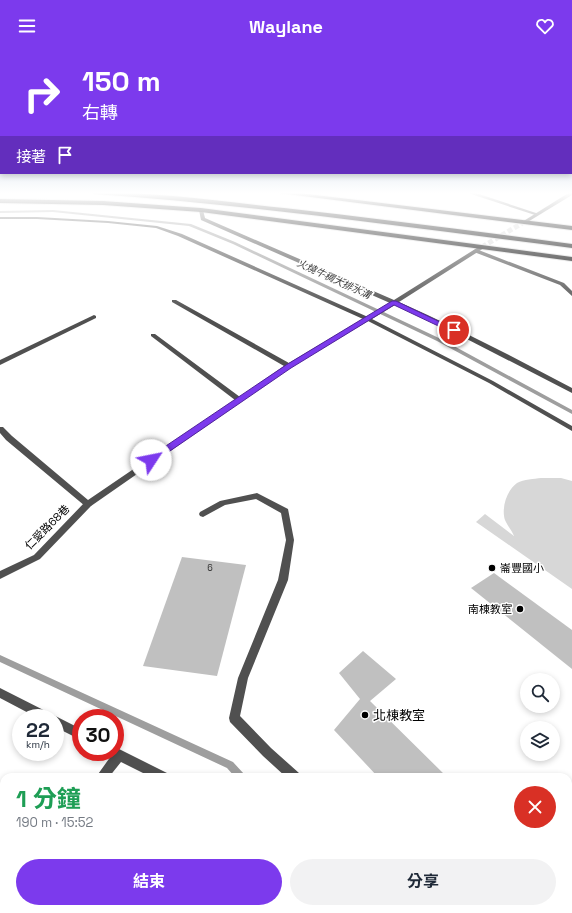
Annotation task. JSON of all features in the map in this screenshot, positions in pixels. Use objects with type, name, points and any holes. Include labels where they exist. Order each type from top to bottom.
[{"type":"highway","points":[[465,232],[572,246]]},
{"type":"highway","points":[[523,232],[572,238]]},
{"type":"main road","points":[[359,232],[479,249],[572,259]]},
{"type":"street","points":[[172,232],[368,319],[491,382],[572,429]]},
{"type":"street","points":[[231,232],[394,302],[518,362],[572,391]]},
{"type":"street","points":[[479,249],[562,284],[572,294]]},
{"type":"street","name":"仁愛路68巷","points":[[0,575],[37,557],[88,504],[288,366],[368,319],[479,249]]},
{"type":"street","points":[[174,302],[288,366]]},
{"type":"street","points":[[0,363],[94,317]]},
{"type":"street","points":[[153,335],[240,400]]},
{"type":"street","points":[[0,429],[88,504]]},
{"type":"street","points":[[203,514],[223,503],[257,496],[284,510],[290,540],[283,580],[243,678],[234,718],[267,752],[291,773]]},
{"type":"street","points":[[0,693],[31,709]]},
{"type":"street","points":[[124,757],[155,773]]},
{"type":"street","points":[[104,773],[111,761]]},
{"type":"shaded area","points":[[541,478],[561,478],[572,481],[572,589],[476,522],[485,514],[514,536],[505,520],[504,515],[504,505],[510,490],[517,483]]},
{"type":"building","points":[[182,557],[246,565],[217,676],[143,666]]},
{"type":"building","name":"南棟教室","points":[[494,573],[572,630],[572,669],[471,588]]},
{"type":"building","name":"北棟教室","points":[[363,651],[396,679],[370,701],[443,773],[374,773],[334,730],[360,699],[339,673]]},
{"type":"waterway","name":"火燒牛稠大排水溝","points":[[208,232],[234,243],[439,340],[572,412]]},
{"type":"waterway","points":[[0,658],[230,765],[237,773]]},
{"type":"tunnel","points":[[482,247],[507,232]]},
{"type":"place","name":"崙豐國小","points":[[492,568]]},
{"type":"place","name":"南棟教室","points":[[520,609]]},
{"type":"place","name":"北棟教室","points":[[365,715]]},
{"type":"route","points":[[151,460],[288,366],[394,302],[454,330]]}]
